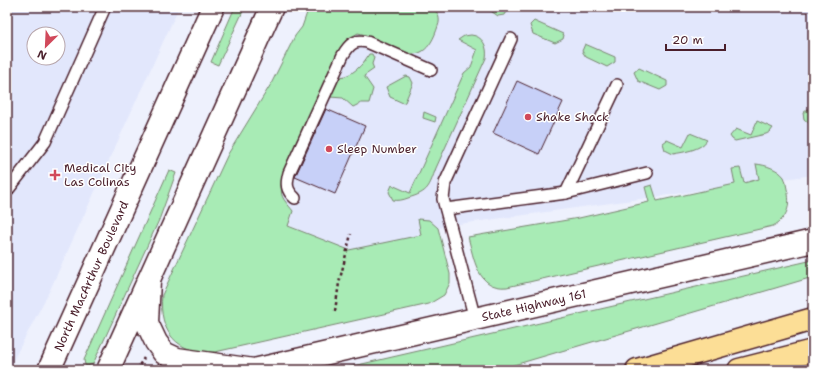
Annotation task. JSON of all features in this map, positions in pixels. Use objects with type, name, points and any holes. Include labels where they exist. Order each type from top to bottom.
[{"type":"highway","points":[[637,370],[813,319]]},
{"type":"highway","points":[[738,370],[813,351]]},
{"type":"main road","name":"North MacArthur Boulevard","points":[[49,370],[213,7]]},
{"type":"main road","points":[[108,370],[272,7]]},
{"type":"main road","name":"State Highway 161","points":[[254,370],[813,241]]},
{"type":"main road","points":[[149,280],[147,323],[156,342],[164,353],[177,359],[254,370]]},
{"type":"lane","points":[[7,191],[45,142],[105,7]]},
{"type":"lane","points":[[475,319],[443,199],[445,183],[511,39]]},
{"type":"lane","points":[[294,198],[286,186],[289,173],[343,55],[352,43],[359,40],[367,42],[431,70]]},
{"type":"lane","points":[[566,193],[617,85]]},
{"type":"lane","points":[[446,209],[566,193],[647,172]]},
{"type":"path","points":[[335,312],[340,276],[351,234]]},
{"type":"shaded area","name":"Medical City Las Colinas","points":[[7,7],[179,7],[49,292],[8,370]]},
{"type":"shaded area","points":[[439,7],[813,7],[813,175],[445,226],[357,255],[269,217],[348,27],[420,49]]},
{"type":"green space","points":[[235,7],[245,7],[218,65],[211,62]]},
{"type":"green space","points":[[309,7],[432,7],[437,13],[439,21],[431,42],[423,51],[414,54],[404,52],[371,37],[358,33],[346,40],[283,178],[281,189],[282,196],[293,211],[288,226],[349,250],[421,235],[418,219],[429,220],[438,228],[450,274],[450,283],[444,295],[429,304],[215,352],[191,350],[181,345],[167,330],[163,320],[162,295],[228,154],[271,84],[295,36],[302,27]]},
{"type":"green space","points":[[485,7],[504,7],[507,10],[504,15],[498,16]]},
{"type":"green space","points":[[534,21],[563,34],[563,39],[555,43],[533,34],[530,25]]},
{"type":"green space","points":[[471,35],[479,37],[484,43],[486,58],[430,184],[424,191],[415,196],[402,200],[393,200],[389,192],[392,185],[410,193],[464,73],[471,67],[477,50],[458,40],[464,36]]},
{"type":"green space","points":[[585,44],[615,57],[615,62],[607,67],[586,57],[582,51]]},
{"type":"green space","points":[[369,54],[372,54],[374,58],[372,64],[374,69],[364,76],[373,89],[369,103],[361,103],[353,107],[343,98],[330,97],[340,77],[349,75],[357,69]]},
{"type":"green space","points":[[639,68],[667,81],[667,86],[660,90],[638,81],[634,72]]},
{"type":"green space","points":[[406,76],[410,77],[413,83],[405,102],[403,103],[390,97],[386,87]]},
{"type":"green space","points":[[808,109],[813,111],[813,124],[810,124],[804,119],[803,113]]},
{"type":"green space","points":[[424,112],[436,117],[435,122],[423,118]]},
{"type":"green space","points":[[757,121],[773,128],[766,134],[735,141],[730,136],[736,129],[751,135]]},
{"type":"green space","points":[[690,133],[707,140],[701,146],[687,151],[673,154],[665,150],[663,143],[667,140],[683,147]]},
{"type":"green space","points":[[756,164],[768,166],[781,174],[785,180],[789,200],[787,210],[782,219],[773,226],[507,287],[497,287],[489,283],[478,271],[475,263],[468,237],[579,218],[649,202],[645,187],[652,185],[657,201],[735,184],[732,169],[740,168],[744,183],[759,179]]},
{"type":"green space","points":[[169,170],[176,173],[159,220],[93,364],[87,366],[85,365],[84,360]]},
{"type":"green space","points":[[813,260],[813,277],[497,370],[336,370]]},
{"type":"building","name":"Shake Shack","points":[[517,81],[563,102],[539,154],[493,133]]},
{"type":"building","points":[[326,109],[365,126],[335,194],[295,177]]},
{"type":"place","name":"Shake Shack","points":[[528,117]]},
{"type":"place","name":"Sleep Number","points":[[329,149]]},
{"type":"place","name":"Medical City Las Colinas","points":[[55,175]]}]
